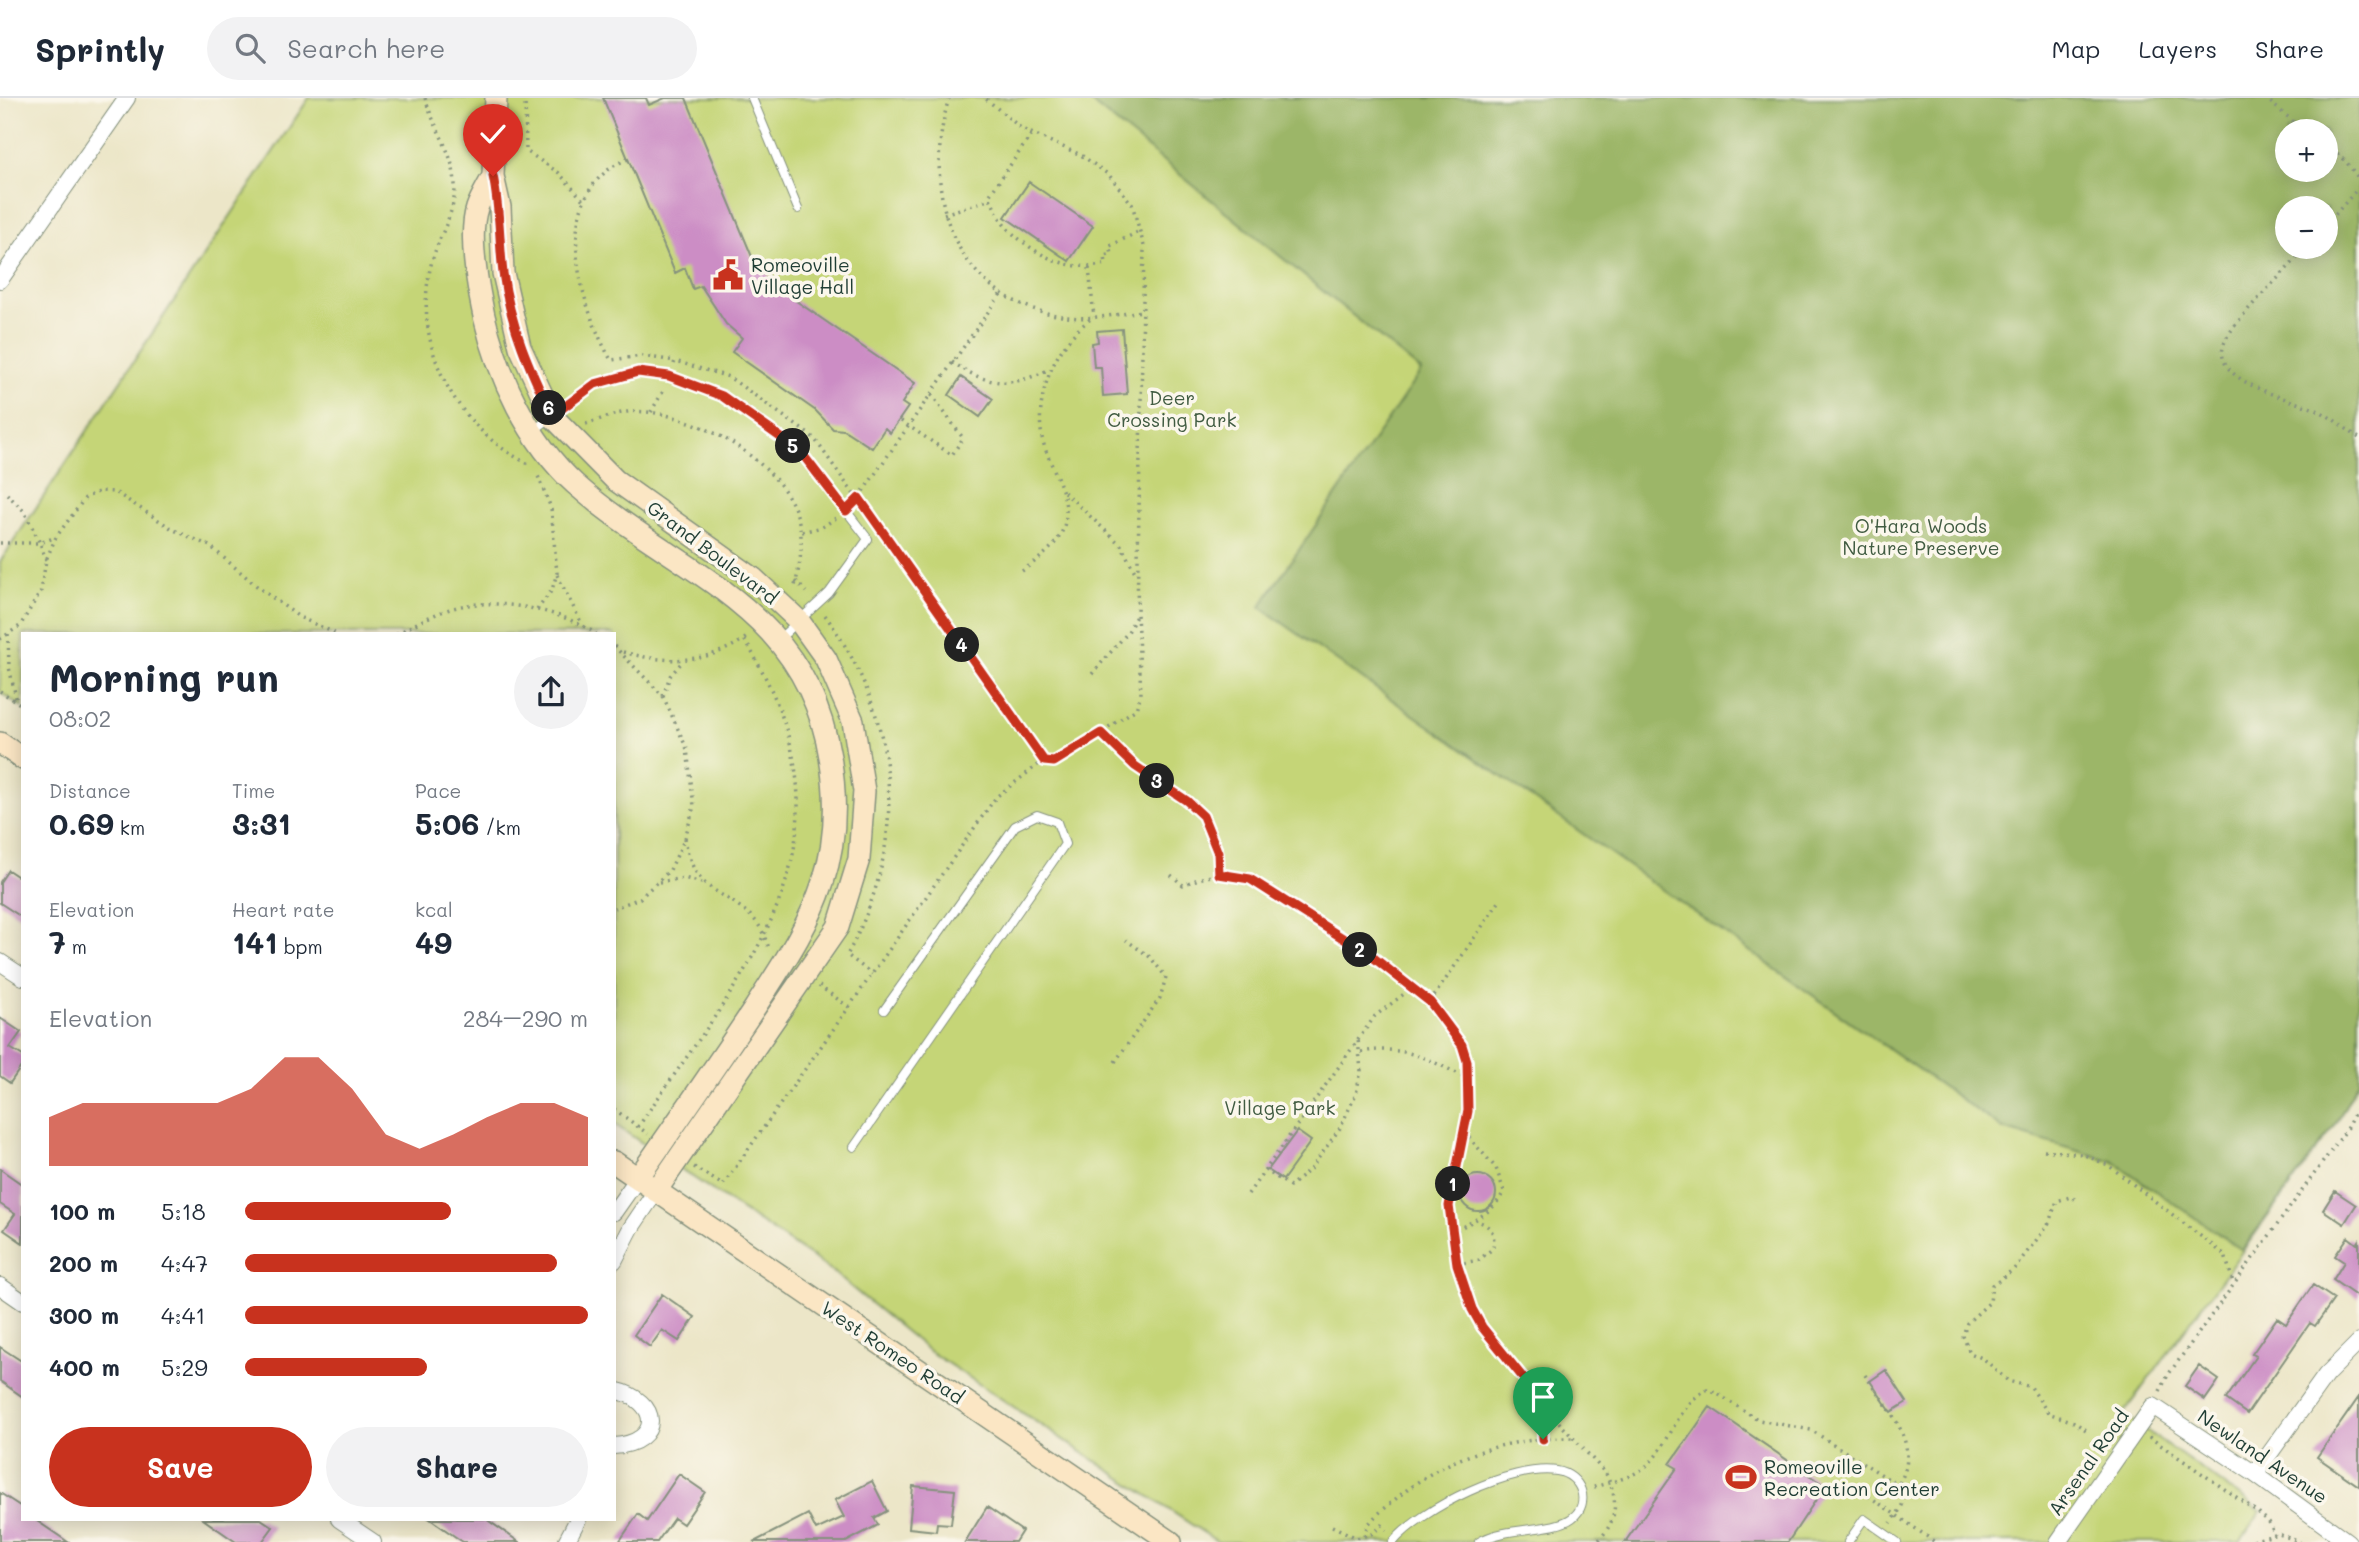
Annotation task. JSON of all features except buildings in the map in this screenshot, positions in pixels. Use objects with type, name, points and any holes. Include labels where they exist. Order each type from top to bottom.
[{"type":"street","points":[[0,280],[127,98]]},
{"type":"street","name":"Grand Boulevard","points":[[496,98],[493,176],[500,207],[503,273],[520,347],[552,416],[615,480],[753,578],[784,604],[799,621],[826,659],[853,721],[864,791],[859,859],[838,927],[656,1191]]},
{"type":"street","name":"Grand Boulevard","points":[[493,176],[476,211],[475,276],[490,342],[516,405],[573,482],[619,519],[740,601],[778,639],[810,688],[827,736],[835,783],[834,829],[824,880],[808,922],[784,962],[638,1178]]},
{"type":"street","points":[[0,743],[21,757]]},
{"type":"street","points":[[0,962],[21,976]]},
{"type":"street","name":"West Romeo Road","points":[[616,1163],[1171,1542]]},
{"type":"street","points":[[616,1209],[638,1178]]},
{"type":"street","points":[[616,1257],[631,1228],[656,1191]]},
{"type":"street","points":[[0,1286],[21,1300]]},
{"type":"street","points":[[2255,1474],[2326,1375],[2359,1342]]},
{"type":"street","points":[[616,1391],[639,1398],[645,1404],[649,1421],[648,1430],[636,1443],[616,1446]]},
{"type":"street","name":"Newland Avenue","points":[[2153,1406],[2255,1474],[2348,1542]]},
{"type":"street","name":"Arsenal Road","points":[[2058,1542],[2153,1406]]},
{"type":"street","points":[[342,1521],[373,1542]]},
{"type":"street","points":[[566,1542],[577,1521]]},
{"type":"lane","points":[[752,98],[798,209]]},
{"type":"lane","points":[[533,431],[595,384],[638,372],[669,376],[722,396],[800,451],[868,539],[829,593],[778,639]]},
{"type":"lane","points":[[854,1147],[1065,844],[1057,822],[1037,815],[1015,826],[884,1010]]},
{"type":"lane","points":[[1395,1540],[1405,1528],[1456,1496],[1530,1473],[1557,1471],[1572,1476],[1582,1491],[1580,1508],[1571,1519],[1518,1528],[1479,1542]]},
{"type":"lane","points":[[1848,1542],[1864,1519],[1897,1542]]},
{"type":"path","points":[[525,98],[526,151],[559,173],[583,200]]},
{"type":"path","points":[[949,98],[937,144],[939,196],[951,233],[973,267],[1018,302],[1053,314],[1094,317],[1143,311]]},
{"type":"path","points":[[849,1007],[996,797],[1044,761],[1054,762],[1136,709],[1141,694],[1137,613],[1144,246],[1132,204],[1109,174],[1082,155],[1031,135],[995,109],[985,98]]},
{"type":"path","points":[[2265,98],[2290,119]]},
{"type":"path","points":[[1031,135],[989,196],[1006,228],[1058,264],[1089,268],[1106,264],[1105,256],[1112,254],[1110,246],[1140,231]]},
{"type":"path","points":[[2338,155],[2359,179]]},
{"type":"path","points":[[628,159],[611,166],[599,176],[583,200],[578,233],[579,271],[592,319],[611,360],[642,356],[675,361]]},
{"type":"path","points":[[2338,211],[2359,187]]},
{"type":"path","points":[[944,214],[991,199]]},
{"type":"path","points":[[2296,259],[2228,335],[2222,355],[2227,369],[2240,381],[2321,412],[2359,438]]},
{"type":"path","points":[[1089,268],[1094,317]]},
{"type":"path","points":[[801,533],[822,527],[846,511],[859,498],[1002,292]]},
{"type":"path","points":[[1022,571],[1045,554],[1063,529],[1067,507],[1042,436],[1041,408],[1052,368],[1073,335],[1094,317]]},
{"type":"path","points":[[952,362],[981,379],[1010,384],[1052,368]]},
{"type":"path","points":[[901,421],[951,455],[963,438],[931,394]]},
{"type":"path","points":[[569,436],[580,426],[626,412],[671,415],[694,423],[722,438],[767,469],[796,513],[801,533],[796,581],[793,592],[784,604]]},
{"type":"path","points":[[1062,490],[1121,545],[1138,576]]},
{"type":"path","points":[[0,639],[20,626],[41,591],[46,559],[56,537],[85,498],[100,491],[115,492],[174,530],[210,546],[258,587],[299,617],[333,632]]},
{"type":"path","points":[[7,494],[24,511],[46,559]]},
{"type":"path","points":[[859,498],[1044,761]]},
{"type":"path","points":[[0,543],[40,543],[56,537]]},
{"type":"path","points":[[556,573],[566,598],[582,624]]},
{"type":"path","points":[[796,581],[806,592]]},
{"type":"path","points":[[400,632],[425,618],[467,605],[523,607],[582,624],[593,632]]},
{"type":"path","points":[[1092,674],[1128,632],[1137,613]]},
{"type":"path","points":[[623,652],[655,661],[682,662],[744,639],[764,623]]},
{"type":"path","points":[[8,634],[9,667],[17,702]]},
{"type":"path","points":[[638,1126],[758,949],[783,895],[791,866],[798,825],[794,757],[775,695],[744,639]]},
{"type":"path","points":[[616,647],[663,696],[687,749],[694,806],[685,838],[670,870],[640,898],[616,907]]},
{"type":"path","points":[[663,696],[670,676],[682,662]]},
{"type":"path","points":[[0,691],[21,705]]},
{"type":"path","points":[[1101,733],[1135,766],[1187,801],[1203,816],[1218,853],[1219,874]]},
{"type":"path","points":[[1171,875],[1182,885],[1219,874],[1250,879],[1374,958],[1413,987],[1430,1002],[1462,1045],[1467,1061],[1468,1111],[1449,1206],[1457,1264],[1472,1309],[1482,1327],[1614,1489],[1611,1528],[1597,1542]]},
{"type":"path","points":[[656,882],[684,878],[702,883]]},
{"type":"path","points":[[1430,1002],[1499,902]]},
{"type":"path","points":[[1115,1062],[1165,988],[1166,977],[1160,967],[1126,940]]},
{"type":"path","points":[[1248,1194],[1375,1016],[1413,987]]},
{"type":"path","points":[[1265,1170],[1290,1186],[1310,1170],[1340,1128],[1356,1094],[1361,1052],[1358,1040]]},
{"type":"path","points":[[1361,1052],[1382,1048],[1404,1050],[1468,1078]]},
{"type":"path","points":[[2153,1406],[2168,1375],[2337,1143],[2359,1105]]},
{"type":"path","points":[[1464,1132],[1496,1168],[1504,1191],[1494,1210],[1475,1221]]},
{"type":"path","points":[[2044,1150],[2082,1154],[2108,1165],[2225,1255],[2233,1284]]},
{"type":"path","points":[[2075,1199],[2070,1197],[2057,1201],[2048,1224],[2014,1269],[1993,1284],[1990,1301],[1967,1323],[1963,1336],[1970,1353],[1984,1359],[2001,1377],[2031,1387],[2048,1413],[2074,1422],[2089,1432]]},
{"type":"path","points":[[1451,1234],[1469,1221],[1489,1227],[1494,1234],[1492,1250],[1479,1260],[1457,1264]]},
{"type":"path","points":[[1865,1375],[1907,1441],[1909,1462],[1898,1485]]},
{"type":"path","points":[[1582,1491],[1647,1465],[1691,1402],[1707,1391],[1716,1392],[1759,1420],[1811,1430],[1898,1485],[1905,1494],[1904,1503],[1884,1533]]},
{"type":"path","points":[[1537,1395],[1542,1410],[1543,1439]]},
{"type":"path","points":[[2148,1436],[2258,1512],[2269,1522],[2275,1535]]},
{"type":"path","points":[[1364,1536],[1367,1524],[1400,1494],[1439,1468],[1480,1450],[1543,1439],[1575,1438]]},
{"type":"path","points":[[1857,1488],[1935,1542]]},
{"type":"path","points":[[1332,1526],[1350,1536],[1364,1536],[1382,1525],[1395,1540]]},
{"type":"path","points":[[2246,1542],[2275,1535],[2300,1542]]},
{"type":"green space","points":[[309,98],[2359,98],[2359,1081],[2335,1125],[2123,1414],[2261,1511],[2240,1542],[1218,1542],[929,1351],[828,1268],[616,1125],[616,632],[21,632],[21,707],[0,692],[0,562]]},
{"type":"green space","name":"O'Hara Woods Nature Preserve","points":[[1086,98],[2359,98],[2359,1081],[2335,1125],[2242,1250],[2112,1161],[2003,1129],[1260,607],[1421,371]]},
{"type":"place","name":"Romeoville Village Hall","points":[[728,275]]},
{"type":"place","name":"Romeoville Recreation Center","points":[[1741,1477]]},
{"type":"route","points":[[493,176],[500,207],[503,273],[520,347],[552,416],[595,384],[638,372],[669,376],[722,396],[800,451],[846,511],[856,505],[859,498],[1044,761],[1054,762],[1101,733],[1135,766],[1187,801],[1203,816],[1218,853],[1219,874],[1235,874],[1250,879],[1374,958],[1430,1002],[1451,1027],[1462,1045],[1467,1061],[1468,1111],[1449,1206],[1449,1222],[1457,1264],[1463,1287],[1482,1327],[1492,1343],[1537,1395],[1542,1410],[1543,1439]]},
{"type":"park label","name":"Deer Crossing Park","points":[[1172,408]]},
{"type":"park label","name":"Village Park","points":[[1280,1107]]}]
